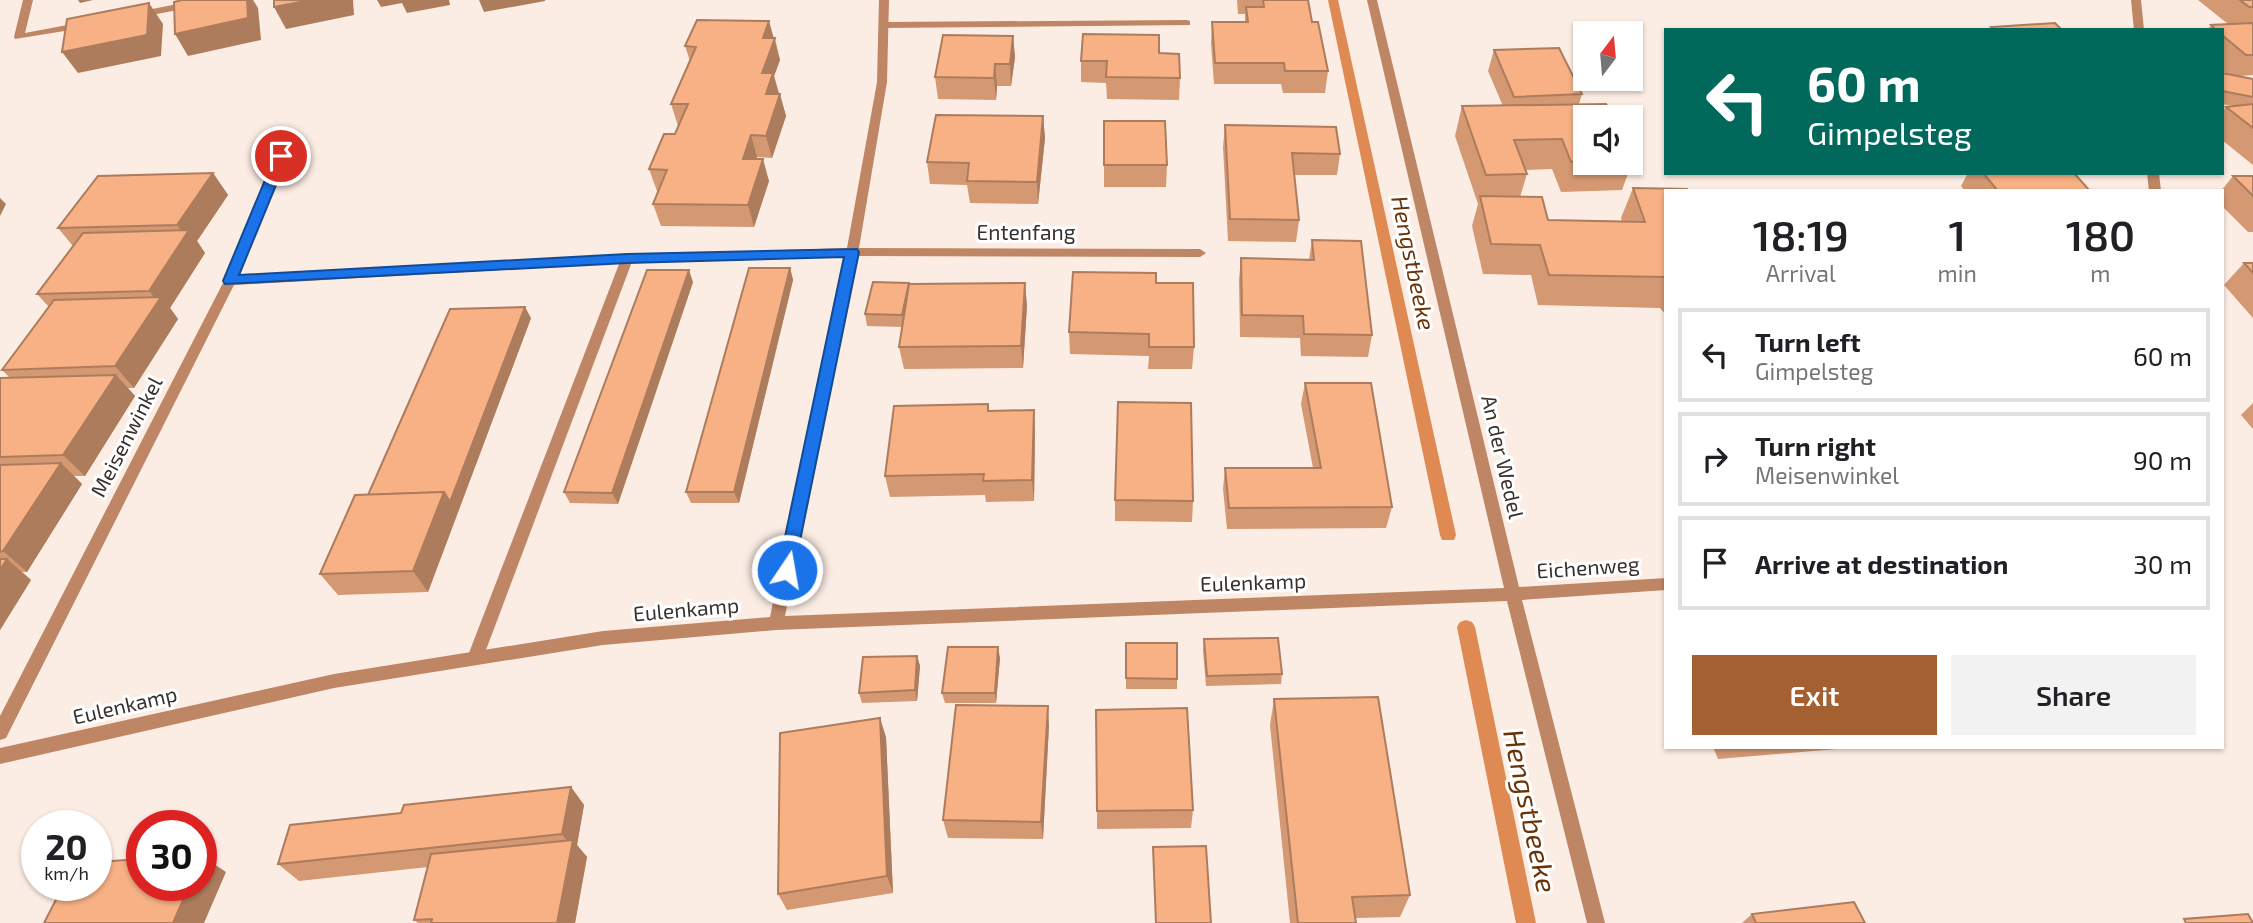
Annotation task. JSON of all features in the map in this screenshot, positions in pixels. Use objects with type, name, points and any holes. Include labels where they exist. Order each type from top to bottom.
[{"type":"street","points":[[28,0],[19,37],[96,23]]},
{"type":"street","points":[[122,18],[213,0]]},
{"type":"street","points":[[776,623],[852,252],[882,82],[884,0]]},
{"type":"street","name":"An der Wedel","points":[[1372,0],[1513,594],[1596,923]]},
{"type":"street","points":[[2136,0],[2139,28]]},
{"type":"street","points":[[884,26],[1187,23]]},
{"type":"street","name":"Meisenwinkel","points":[[0,733],[230,281],[281,156]]},
{"type":"street","name":"Entenfang","points":[[230,281],[627,259],[852,252],[1200,253]]},
{"type":"street","points":[[475,658],[627,259]]},
{"type":"street","name":"Eichenweg","points":[[1513,594],[1664,584]]},
{"type":"street","name":"Eulenkamp","points":[[0,756],[334,681],[603,638],[776,623],[1513,594]]},
{"type":"building","points":[[247,0],[248,18],[175,34],[174,2]]},
{"type":"building","points":[[274,0],[311,0],[274,7]]},
{"type":"building","points":[[1263,0],[1308,0],[1312,22],[1318,22],[1328,71],[1285,71],[1284,63],[1215,63],[1212,22],[1248,22],[1246,7],[1264,7]]},
{"type":"building","points":[[2240,0],[2253,0],[2253,7],[2249,7]]},
{"type":"building","points":[[149,3],[147,35],[62,52],[67,19]]},
{"type":"building","points":[[697,20],[769,21],[763,38],[775,38],[762,73],[773,73],[766,94],[780,94],[766,136],[751,135],[743,159],[763,159],[748,205],[653,204],[667,170],[649,169],[664,134],[675,134],[688,104],[671,104],[696,47],[685,46]]},
{"type":"building","points":[[2055,23],[2060,28],[1992,28]]},
{"type":"building","points":[[2253,23],[2253,55],[2246,55],[2224,37],[2224,28],[2214,28],[2211,25]]},
{"type":"building","points":[[1083,34],[1159,35],[1159,53],[1179,54],[1180,78],[1106,77],[1107,61],[1081,61]]},
{"type":"building","points":[[943,35],[1013,36],[1010,64],[995,64],[994,78],[935,77]]},
{"type":"building","points":[[1559,48],[1573,76],[1573,91],[1580,91],[1582,94],[1514,97],[1494,50]]},
{"type":"building","points":[[2224,73],[2253,79],[2253,97],[2224,91]]},
{"type":"building","points":[[1606,104],[1607,105],[1573,105],[1573,162],[1562,139],[1514,140],[1527,174],[1486,175],[1462,106]]},
{"type":"building","points":[[2253,104],[2253,128],[2226,107]]},
{"type":"building","points":[[936,115],[1043,116],[1037,182],[967,181],[969,163],[927,162]]},
{"type":"building","points":[[1104,121],[1165,121],[1167,165],[1104,165]]},
{"type":"building","points":[[1225,125],[1336,127],[1340,154],[1292,153],[1299,220],[1230,219]]},
{"type":"building","points":[[213,173],[177,225],[58,228],[98,176]]},
{"type":"building","points":[[1985,175],[2076,175],[2088,189],[1996,189]]},
{"type":"building","points":[[2233,176],[2253,176],[2253,196]]},
{"type":"building","points":[[1633,188],[1687,189],[1664,189],[1664,277],[1549,275],[1540,245],[1491,244],[1480,196],[1542,197],[1548,220],[1645,222]]},
{"type":"building","points":[[189,230],[149,291],[37,294],[83,233]]},
{"type":"building","points":[[1312,240],[1361,241],[1372,335],[1304,334],[1303,316],[1242,315],[1241,258],[1314,260]]},
{"type":"building","points":[[2244,263],[2253,263],[2253,273]]},
{"type":"building","points":[[749,268],[790,268],[734,492],[686,492]]},
{"type":"building","points":[[647,270],[689,270],[612,493],[564,492]]},
{"type":"building","points":[[1073,272],[1156,273],[1156,283],[1193,283],[1194,347],[1149,347],[1149,334],[1069,332]]},
{"type":"building","points":[[873,282],[909,283],[902,315],[865,314]]},
{"type":"building","points":[[1025,283],[1021,346],[899,347],[909,284]]},
{"type":"building","points":[[161,297],[115,366],[2,370],[54,300]]},
{"type":"building","points":[[525,307],[450,502],[444,492],[368,495],[450,309]]},
{"type":"building","points":[[116,375],[63,455],[0,457],[0,378]]},
{"type":"building","points":[[1305,383],[1371,383],[1392,507],[1229,508],[1225,468],[1321,468]]},
{"type":"building","points":[[1118,402],[1191,403],[1193,501],[1115,500]]},
{"type":"building","points":[[988,404],[988,411],[1034,410],[1032,480],[983,481],[984,474],[885,476],[894,406]]},
{"type":"building","points":[[61,463],[3,551],[0,552],[0,465]]},
{"type":"building","points":[[444,492],[413,571],[320,574],[355,495]]},
{"type":"building","points":[[0,559],[7,559],[0,570]]},
{"type":"building","points":[[1278,638],[1282,674],[1207,676],[1204,639]]},
{"type":"building","points":[[1126,643],[1177,643],[1177,679],[1126,678]]},
{"type":"building","points":[[948,647],[998,647],[995,693],[942,693]]},
{"type":"building","points":[[917,656],[915,690],[859,693],[863,657]]},
{"type":"building","points":[[1378,697],[1410,895],[1352,897],[1356,923],[1298,923],[1274,699]]},
{"type":"building","points":[[956,705],[1048,706],[1041,822],[943,820]]},
{"type":"building","points":[[1187,708],[1193,810],[1097,811],[1096,710]]},
{"type":"building","points":[[880,718],[887,876],[778,894],[780,733]]},
{"type":"building","points":[[571,787],[562,834],[278,864],[290,825],[401,813],[404,805]]},
{"type":"building","points":[[573,840],[557,923],[431,923],[432,919],[414,920],[431,854]]},
{"type":"building","points":[[1206,846],[1211,923],[1156,923],[1153,847]]},
{"type":"building","points":[[126,860],[126,901],[183,901],[173,923],[44,923],[55,901],[112,901],[112,861]]},
{"type":"building","points":[[1854,902],[1865,923],[1756,923],[1752,914]]},
{"type":"building","points":[[2248,914],[2253,923],[2186,923],[2184,919]]},
{"type":"waterway","name":"Hengstbeeke","points":[[1333,0],[1448,535]]},
{"type":"waterway","name":"Hengstbeeke","points":[[1466,627],[1526,923]]},
{"type":"route","points":[[281,156],[230,281],[627,259],[852,252],[787,570]]}]
